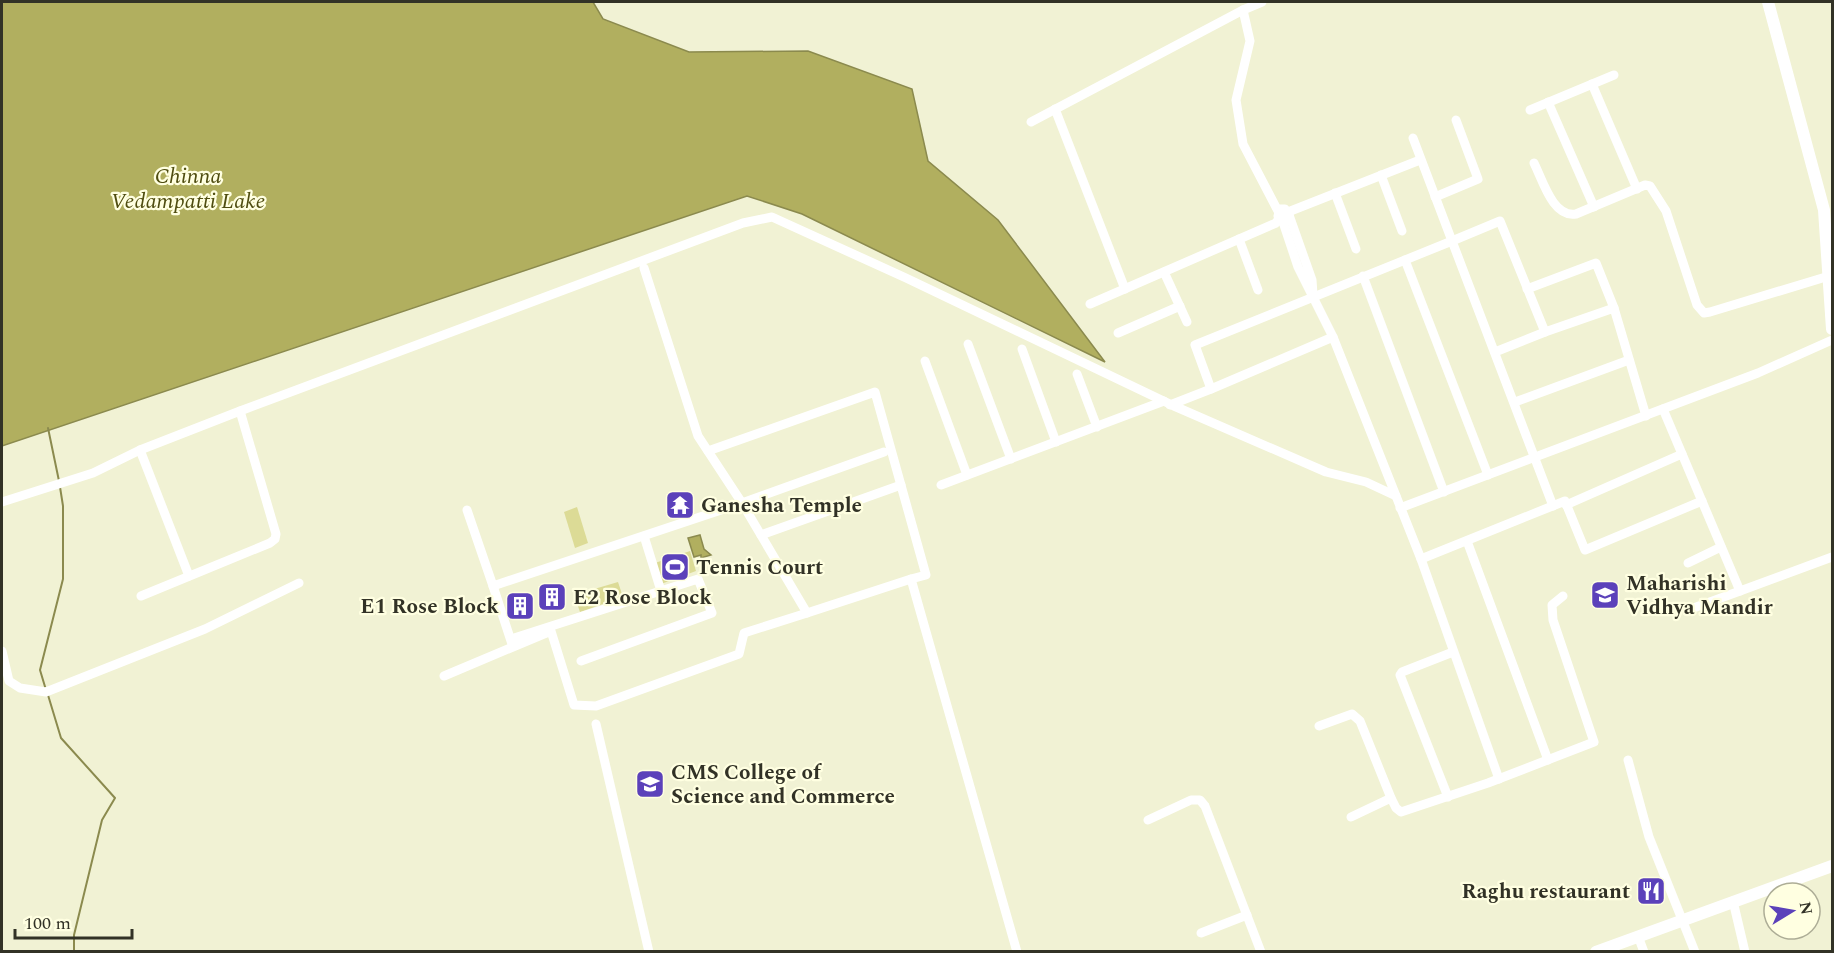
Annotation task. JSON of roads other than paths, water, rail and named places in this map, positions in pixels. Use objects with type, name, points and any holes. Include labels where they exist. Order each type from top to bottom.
[{"type":"main road","points":[[1768,2],[1824,210],[1833,329]]},
{"type":"main road","points":[[1596,951],[1833,867]]},
{"type":"street","points":[[1030,122],[1262,2]]},
{"type":"street","points":[[1243,10],[1250,41],[1236,100],[1243,144],[1283,215],[1312,280],[1314,297],[1333,337],[1421,559],[1499,779]]},
{"type":"street","points":[[1530,110],[1614,75]]},
{"type":"street","points":[[1592,84],[1637,189]]},
{"type":"street","points":[[1548,102],[1594,207]]},
{"type":"street","points":[[1054,109],[1125,288]]},
{"type":"street","points":[[1435,197],[1478,179],[1456,120]]},
{"type":"street","points":[[1413,138],[1553,506]]},
{"type":"street","points":[[1089,304],[1276,223],[1283,215],[1420,160]]},
{"type":"street","points":[[1534,164],[1555,204],[1563,214],[1576,214],[1645,185],[1650,186],[1666,211],[1697,305],[1704,313],[1830,275]]},
{"type":"street","points":[[1382,175],[1402,231]]},
{"type":"street","points":[[1335,194],[1356,249]]},
{"type":"street","points":[[2,502],[75,479],[140,450],[240,411],[743,223],[772,217],[906,278],[1167,403],[1326,472],[1366,482],[1396,496]]},
{"type":"street","points":[[1210,389],[1195,345],[1500,221],[1545,332]]},
{"type":"street","points":[[1239,239],[1258,290]]},
{"type":"street","points":[[1405,260],[1488,475]]},
{"type":"street","points":[[1527,289],[1596,263],[1614,308],[1646,416]]},
{"type":"street","points":[[644,268],[698,436],[742,502],[807,613]]},
{"type":"street","points":[[1164,272],[1187,322]]},
{"type":"street","points":[[1364,276],[1444,492]]},
{"type":"street","points":[[1118,333],[1180,306]]},
{"type":"street","points":[[1495,352],[1614,308]]},
{"type":"street","points":[[941,485],[1097,426],[1210,389],[1333,337]]},
{"type":"street","points":[[1401,508],[1758,373],[1833,340]]},
{"type":"street","points":[[968,344],[1011,459]]},
{"type":"street","points":[[1022,350],[1056,442]]},
{"type":"street","points":[[1515,402],[1629,360]]},
{"type":"street","points":[[925,361],[968,475]]},
{"type":"street","points":[[1077,374],[1097,426]]},
{"type":"street","points":[[512,643],[550,631],[574,705],[596,706],[739,654],[744,633],[926,575],[875,392],[708,451]]},
{"type":"street","points":[[1663,409],[1740,591]]},
{"type":"street","points":[[141,596],[275,539],[276,534],[240,411]]},
{"type":"street","points":[[140,450],[189,576]]},
{"type":"street","points":[[493,586],[884,452]]},
{"type":"street","points":[[1566,505],[1682,454]]},
{"type":"street","points":[[761,536],[901,485]]},
{"type":"street","points":[[1421,559],[1565,501],[1585,550],[1702,501]]},
{"type":"street","points":[[466,510],[512,643]]},
{"type":"street","points":[[644,536],[661,591]]},
{"type":"street","points":[[1467,541],[1548,760]]},
{"type":"street","points":[[1688,563],[1721,547]]},
{"type":"street","points":[[1688,609],[1833,557]]},
{"type":"street","points":[[444,676],[512,643],[698,579],[712,613],[581,662]]},
{"type":"street","points":[[911,579],[1017,951]]},
{"type":"street","points":[[2,651],[9,681],[20,688],[46,692],[205,629],[299,582]]},
{"type":"street","points":[[1319,726],[1352,714],[1360,721],[1391,798],[1401,812],[1499,779],[1593,742],[1553,620],[1552,605],[1563,596]]},
{"type":"street","points":[[1448,797],[1400,675],[1402,672],[1453,652]]},
{"type":"street","points":[[596,724],[648,951]]},
{"type":"street","points":[[1628,760],[1650,837],[1695,951]]},
{"type":"street","points":[[1351,817],[1391,798]]},
{"type":"street","points":[[1148,819],[1191,800],[1200,800],[1205,806],[1261,951]]},
{"type":"street","points":[[1733,901],[1745,951]]},
{"type":"street","points":[[1201,933],[1247,915]]},
{"type":"street","points":[[1638,936],[1644,951]]},
{"type":"water","name":"Chinna Vedampatti Lake","points":[[2,2],[593,2],[603,19],[689,52],[808,51],[912,89],[928,161],[998,220],[1105,362],[802,214],[747,196],[2,446]]},
{"type":"water","points":[[700,535],[704,549],[711,555],[701,558],[701,555],[694,557],[688,538]]},
{"type":"waterway","points":[[48,428],[59,481]]},
{"type":"waterway","points":[[46,690],[40,670],[63,579],[63,506],[60,487]]},
{"type":"waterway","points":[[48,695],[61,738],[115,798],[102,820],[74,935],[74,952]]},
{"type":"place","name":"Ganesha Temple","points":[[680,505]]},
{"type":"place","name":"Tennis Court","points":[[675,567]]},
{"type":"place","name":"Maharishi Vidhya Mandir","points":[[1605,595]]},
{"type":"place","name":"E2 Rose Block","points":[[552,597]]},
{"type":"place","name":"E1 Rose Block","points":[[520,606]]},
{"type":"place","name":"CMS College of Science and Commerce","points":[[650,784]]},
{"type":"place","name":"Raghu restaurant","points":[[1651,891]]}]
